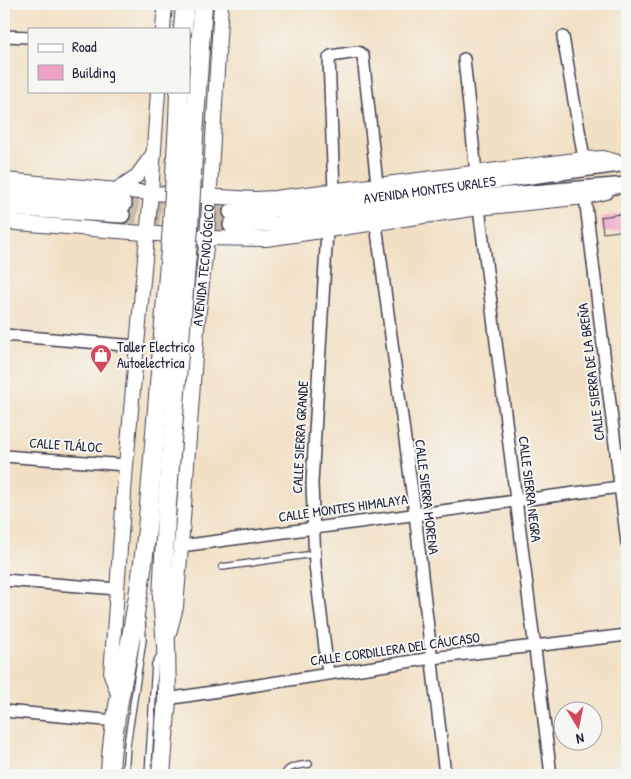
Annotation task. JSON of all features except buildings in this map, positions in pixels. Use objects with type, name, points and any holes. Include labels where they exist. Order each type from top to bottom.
[{"type":"main road","points":[[183,28],[184,4]]},
{"type":"main road","name":"AVENIDA TECNOLÓGICO","points":[[108,771],[119,698],[140,590],[157,517],[189,228],[203,4]]},
{"type":"main road","name":"AVENIDA TECNOLÓGICO","points":[[161,775],[167,699],[166,644],[157,517],[179,92]]},
{"type":"main road","name":"AVENIDA MONTES URALES","points":[[624,163],[231,218],[276,224],[484,197],[627,185]]},
{"type":"main road","points":[[4,194],[123,210],[4,208]]},
{"type":"street","points":[[163,28],[165,4]]},
{"type":"street","name":"AVENIDA TECNOLÓGICO","points":[[166,644],[176,607],[182,546],[197,329],[207,238],[221,4]]},
{"type":"street","points":[[4,36],[28,38]]},
{"type":"street","points":[[562,37],[584,159]]},
{"type":"street","points":[[334,191],[329,61],[332,56],[357,52],[363,56],[377,184]]},
{"type":"street","points":[[464,59],[476,172]]},
{"type":"street","name":"AVENIDA TECNOLÓGICO","points":[[119,698],[111,674],[126,464],[151,193],[158,92]]},
{"type":"street","points":[[116,190],[137,176],[153,153]]},
{"type":"street","points":[[4,180],[151,193],[275,198],[584,159],[603,158],[624,163]]},
{"type":"street","points":[[4,222],[207,238],[266,239],[479,208],[585,197],[606,193],[627,185]]},
{"type":"street","name":"CALLE SIERRA DE LA BREÑA","points":[[585,197],[623,486],[627,543]]},
{"type":"street","name":"CALLE SIERRA NEGRA","points":[[479,208],[551,775]]},
{"type":"street","name":"CALLE SIERRA MORENA","points":[[376,224],[415,514],[445,775]]},
{"type":"street","name":"CALLE SIERRA GRANDE","points":[[327,231],[312,483],[312,528],[328,673]]},
{"type":"street","points":[[4,335],[136,346]]},
{"type":"street","name":"CALLE TLÁLOC","points":[[4,456],[126,464]]},
{"type":"street","name":"CALLE MONTES HIMALAYA","points":[[182,546],[623,486]]},
{"type":"street","points":[[4,580],[117,589]]},
{"type":"street","name":"CALLE CORDILLERA DEL CÁUCASO","points":[[167,699],[432,658],[627,635]]},
{"type":"street","points":[[4,711],[116,721]]},
{"type":"lane","points":[[222,567],[314,554]]},
{"type":"lane","points":[[125,775],[127,745],[143,640],[140,590]]},
{"type":"lane","points":[[148,775],[156,664],[166,644]]},
{"type":"lane","points":[[285,775],[289,768],[310,764]]},
{"type":"tunnel","points":[[124,204],[231,212]]},
{"type":"tunnel","points":[[122,215],[231,225]]},
{"type":"place","name":"Taller Electrico Autoelectrica","points":[[101,374]]}]
